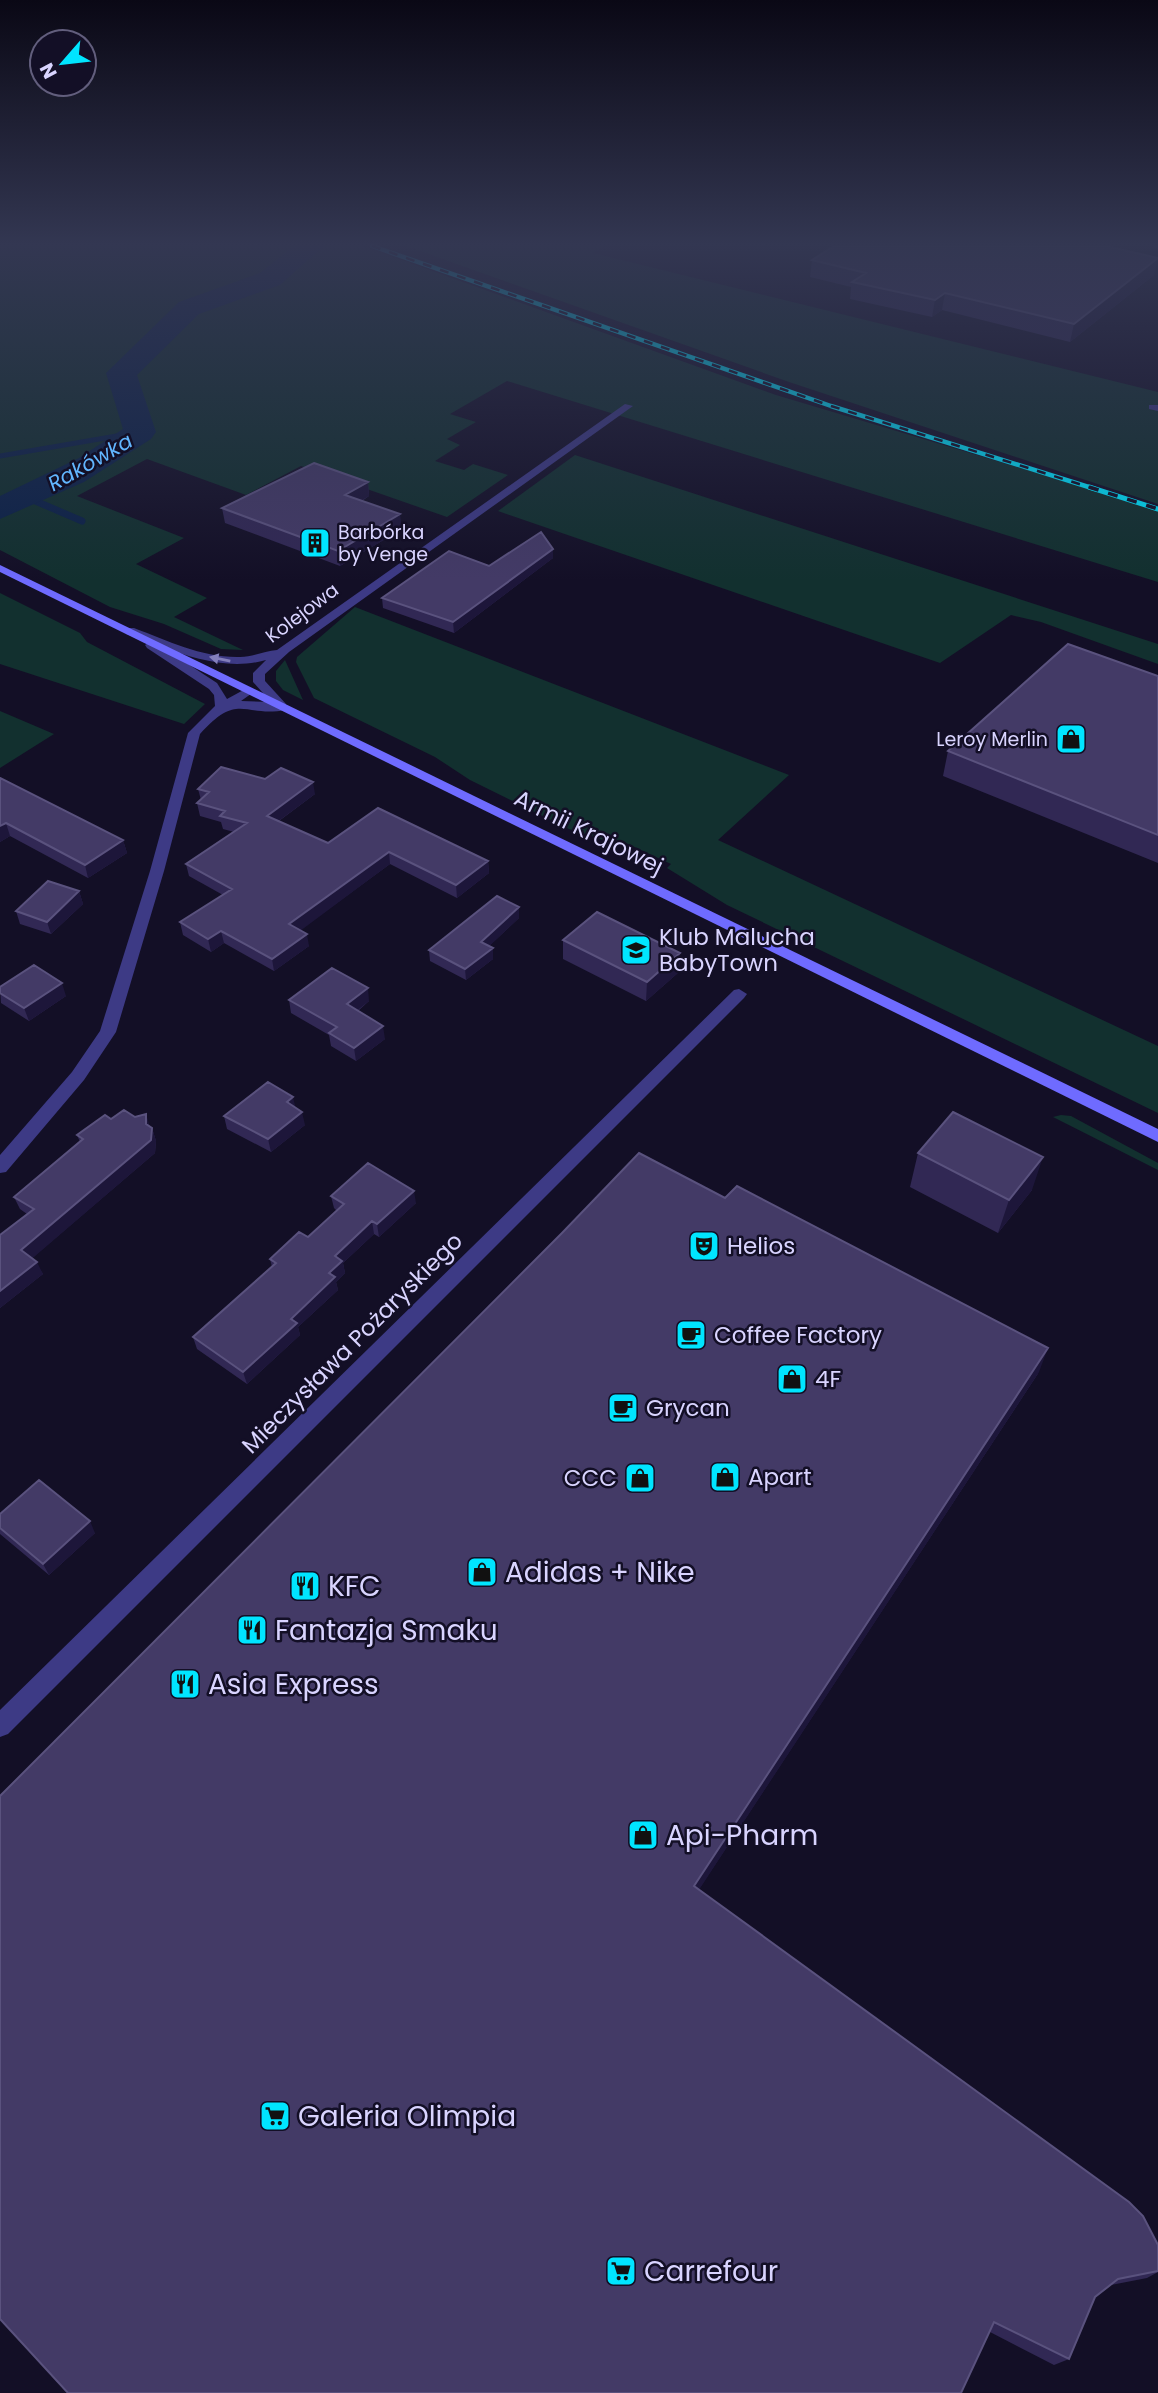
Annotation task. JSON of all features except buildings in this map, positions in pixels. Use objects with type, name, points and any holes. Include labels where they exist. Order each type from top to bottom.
[{"type":"street","name":"Kolejowa","points":[[282,707],[259,682],[259,673],[285,649],[628,406]]},
{"type":"street","name":"Armii Krajowej","points":[[0,568],[1158,1136]]},
{"type":"street","points":[[130,631],[215,660],[233,662],[261,659],[285,649]]},
{"type":"street","points":[[130,631],[212,686],[220,695],[221,708]]},
{"type":"street","points":[[0,1167],[78,1076],[108,1032],[153,885],[194,733],[200,724],[248,691]]},
{"type":"street","points":[[221,708],[251,704],[282,707]]},
{"type":"street","name":"Mieczysława Pożaryskiego","points":[[0,1726],[739,995]]},
{"type":"green space","points":[[0,358],[673,358],[776,395],[1158,509],[1158,582],[507,381],[450,414],[476,422],[447,439],[460,445],[435,461],[464,470],[473,464],[508,475],[447,517],[301,466],[246,495],[147,459],[77,496],[184,538],[136,564],[207,598],[174,617],[243,650],[221,649],[164,624],[110,607],[0,550]]},
{"type":"green space","points":[[720,358],[1018,358],[1158,392],[1158,504]]},
{"type":"green space","points":[[575,455],[1158,644],[1158,664],[1041,622],[1011,615],[940,663],[498,511]]},
{"type":"green space","points":[[0,593],[80,633],[87,642],[205,704],[184,724],[0,664]]},
{"type":"green space","points":[[355,607],[789,775],[718,840],[1158,1046],[1158,1113],[727,905],[667,868],[671,864],[626,843],[622,846],[569,829],[470,780],[435,757],[314,698],[296,662],[297,657]]},
{"type":"green space","points":[[285,660],[303,700],[283,690],[276,681],[276,671]]},
{"type":"green space","points":[[0,711],[54,734],[0,768]]},
{"type":"green space","points":[[1071,1116],[1158,1163],[1158,1170],[1053,1117]]},
{"type":"waterway","name":"Rakówka","points":[[0,509],[90,466],[140,432],[121,373],[137,358]]},
{"type":"waterway","points":[[0,456],[140,432]]},
{"type":"waterway","points":[[26,497],[82,521]]},
{"type":"railway","points":[[692,358],[831,406],[1095,489]]},
{"type":"railway","points":[[1089,487],[1158,509]]},
{"type":"place","name":"Barbórka by Venge","points":[[315,543]]},
{"type":"place","name":"Leroy Merlin","points":[[1071,739]]},
{"type":"place","name":"Klub Malucha BabyTown","points":[[636,950]]},
{"type":"place","name":"Helios","points":[[704,1246]]},
{"type":"place","name":"Coffee Factory","points":[[691,1335]]},
{"type":"place","name":"4F","points":[[792,1379]]},
{"type":"place","name":"Grycan","points":[[623,1408]]},
{"type":"place","name":"Apart","points":[[725,1477]]},
{"type":"place","name":"CCC","points":[[640,1478]]},
{"type":"place","name":"Adidas + Nike","points":[[482,1572]]},
{"type":"place","name":"KFC","points":[[305,1586]]},
{"type":"place","name":"Fantazja Smaku","points":[[252,1630]]},
{"type":"place","name":"Asia Express","points":[[185,1684]]},
{"type":"place","name":"Api-Pharm","points":[[643,1835]]},
{"type":"place","name":"Galeria Olimpia","points":[[275,2116]]},
{"type":"place","name":"Carrefour","points":[[621,2271]]}]
